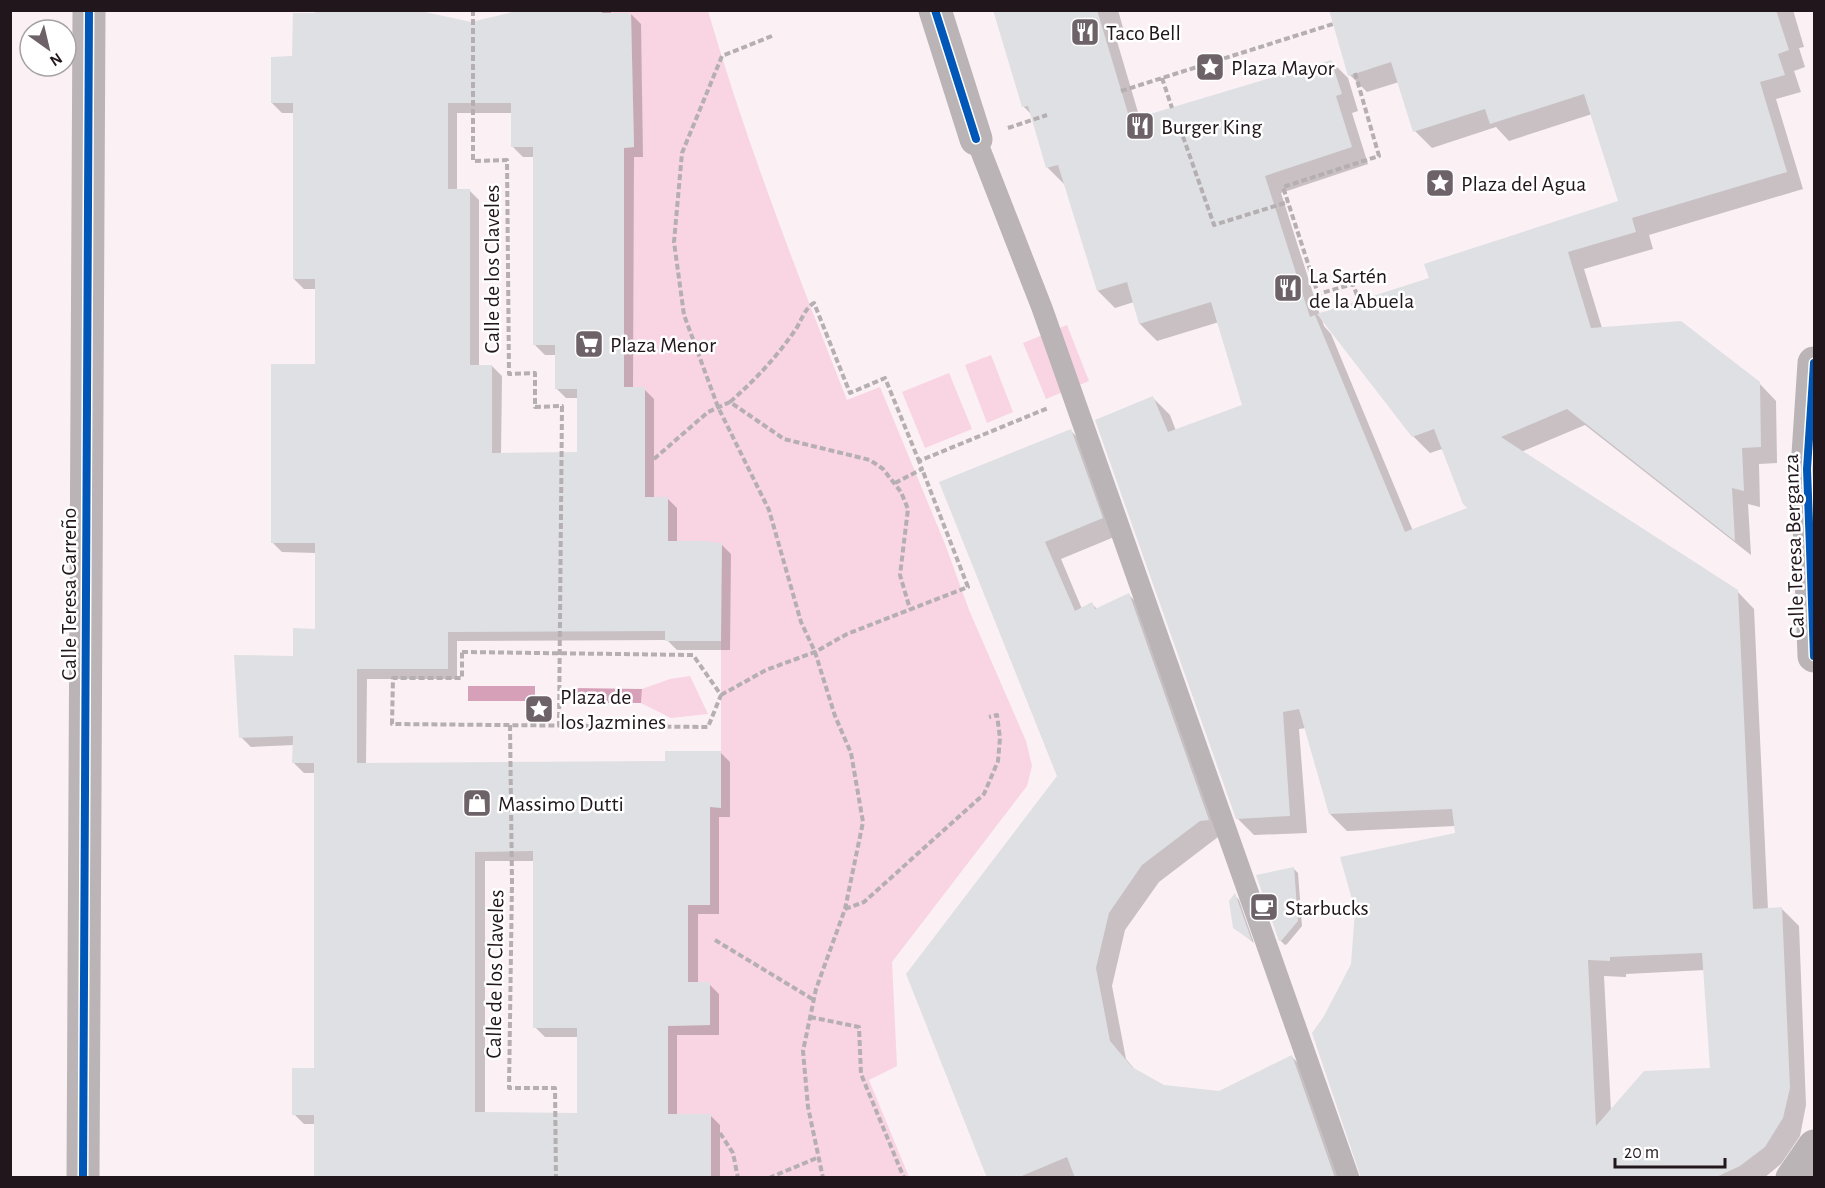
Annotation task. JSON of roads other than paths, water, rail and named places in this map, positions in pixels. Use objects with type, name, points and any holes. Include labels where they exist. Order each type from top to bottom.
[{"type":"street","name":"Calle Teresa Carreño","points":[[83,1178],[89,10]]},
{"type":"street","points":[[935,10],[976,139]]},
{"type":"street","name":"Calle Teresa Berganza","points":[[1815,363],[1807,469],[1815,656]]},
{"type":"street","points":[[1792,1178],[1815,1146]]},
{"type":"lane","points":[[976,139],[1042,308],[1349,1178]]},
{"type":"place","name":"Taco Bell","points":[[1085,32]]},
{"type":"place","name":"Plaza Mayor","points":[[1210,67]]},
{"type":"place","name":"Burger King","points":[[1140,126]]},
{"type":"place","name":"Plaza del Agua","points":[[1440,183]]},
{"type":"place","name":"La Sartén de la Abuela","points":[[1288,288]]},
{"type":"place","name":"Plaza Menor","points":[[589,344]]},
{"type":"place","name":"Plaza de los Jazmines","points":[[539,709]]},
{"type":"place","name":"Massimo Dutti","points":[[477,803]]},
{"type":"place","name":"Starbucks","points":[[1264,907]]}]
